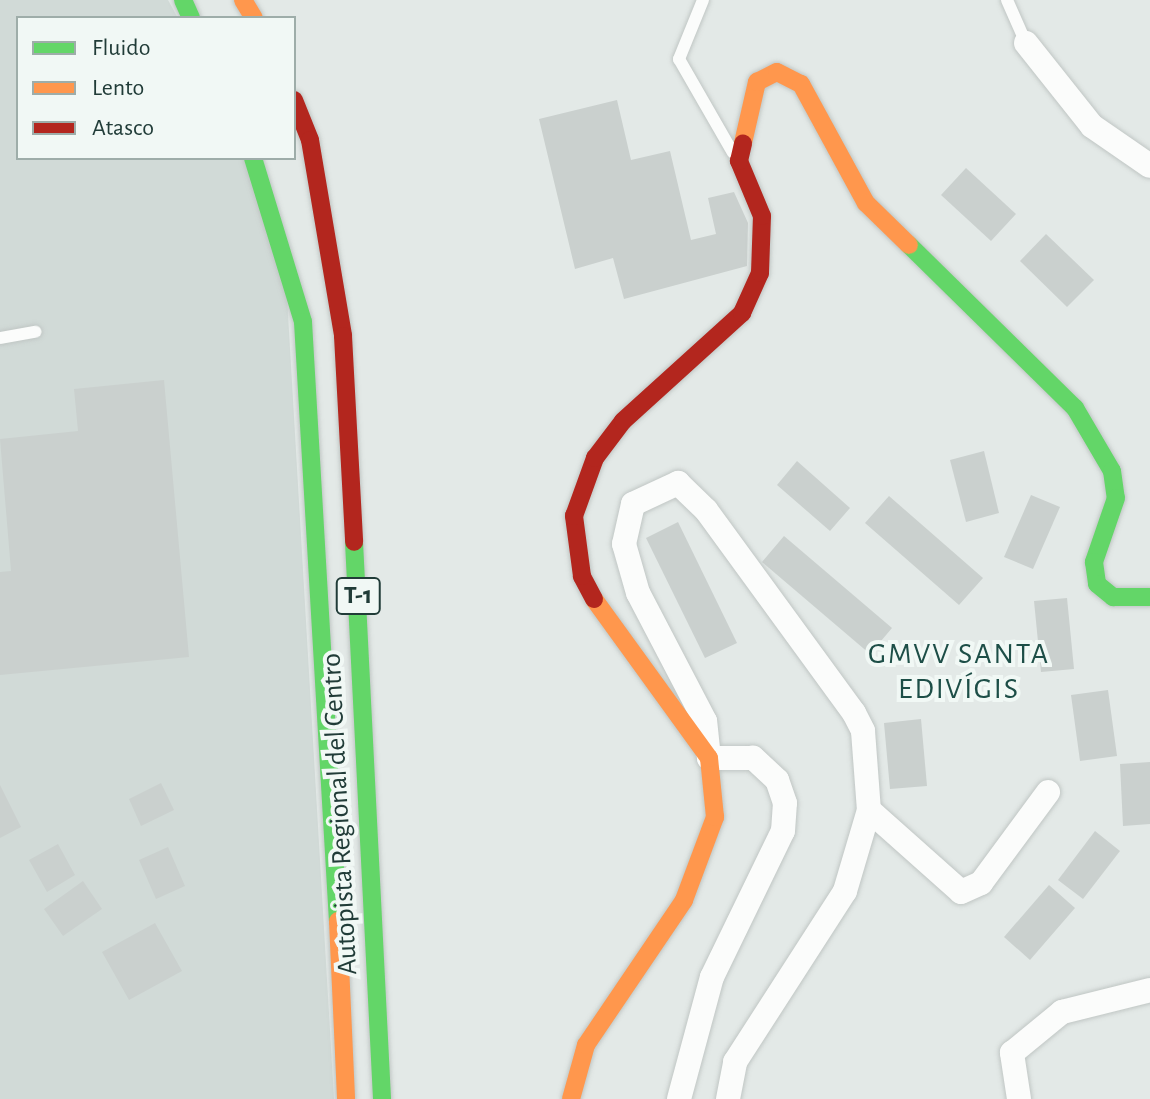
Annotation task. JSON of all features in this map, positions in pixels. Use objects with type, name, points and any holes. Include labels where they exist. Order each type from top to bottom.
[{"type":"main road","points":[[571,1099],[586,1045],[707,853],[715,817],[709,758],[613,633],[582,576],[574,516],[595,458],[623,421],[742,313],[760,273],[762,216],[739,161],[757,82],[777,72],[801,84],[866,203],[1075,408],[1112,471],[1116,498],[1094,562],[1097,584],[1113,597],[1150,597]]},
{"type":"main road","name":"Autopista Regional del Centro","points":[[296,105],[310,140],[343,336],[382,1099]]},
{"type":"main road","name":"Autopista Regional del Centro","points":[[254,160],[303,322],[322,557],[346,1099]]},
{"type":"street","points":[[1026,43],[1092,126],[1150,166]]},
{"type":"street","points":[[679,1099],[712,977],[783,831],[777,780],[753,758],[709,758],[705,721],[667,660],[624,544],[633,504],[667,482],[700,502],[854,713],[863,731],[869,810],[845,891],[735,1062],[728,1099]]},
{"type":"street","points":[[869,810],[961,892],[981,883],[1048,792]]},
{"type":"street","points":[[1019,1099],[1012,1053],[1062,1012],[1150,990]]},
{"type":"lane","points":[[703,0],[679,59],[739,161]]},
{"type":"lane","points":[[1007,0],[1026,43]]},
{"type":"lane","points":[[0,338],[35,332]]},
{"type":"shaded area","points":[[0,0],[168,0],[177,16],[16,16],[16,160],[245,160],[286,280],[334,1099],[0,1099]]},
{"type":"building","points":[[617,100],[631,160],[670,151],[691,240],[716,234],[708,198],[734,192],[748,223],[747,266],[624,299],[613,258],[575,269],[539,119]]},
{"type":"building","points":[[966,168],[1016,214],[991,241],[941,195]]},
{"type":"building","points":[[1046,234],[1094,280],[1067,307],[1020,261]]},
{"type":"building","points":[[164,380],[189,657],[0,675],[0,572],[11,571],[0,439],[78,431],[74,389]]},
{"type":"building","points":[[984,451],[999,513],[966,522],[950,460]]},
{"type":"building","points":[[797,461],[850,508],[830,531],[777,485]]},
{"type":"building","points":[[1031,495],[1060,507],[1033,569],[1004,557]]},
{"type":"building","points":[[889,496],[983,578],[959,605],[865,523]]},
{"type":"building","points":[[678,522],[737,643],[705,658],[646,538]]},
{"type":"building","points":[[784,536],[892,628],[870,654],[762,562]]},
{"type":"building","points":[[1067,598],[1074,669],[1041,672],[1034,601]]},
{"type":"building","points":[[1108,690],[1117,756],[1080,761],[1071,695]]},
{"type":"building","points":[[921,719],[927,786],[890,789],[884,723]]},
{"type":"building","points":[[1150,762],[1150,824],[1123,826],[1120,764]]},
{"type":"building","points":[[161,783],[174,810],[141,826],[129,799]]},
{"type":"building","points":[[0,785],[21,827],[0,838]]},
{"type":"building","points":[[1095,831],[1120,851],[1083,899],[1058,880]]},
{"type":"building","points":[[58,844],[75,875],[47,892],[29,860]]},
{"type":"building","points":[[168,847],[185,886],[156,899],[139,860]]},
{"type":"building","points":[[83,881],[102,909],[63,936],[44,909]]},
{"type":"building","points":[[1049,885],[1075,908],[1030,960],[1004,937]]},
{"type":"building","points":[[155,923],[182,971],[129,1000],[102,952]]},
{"type":"traffic: fast","points":[[183,0],[190,16]]},
{"type":"traffic: fast","points":[[254,160],[303,322],[338,921]]},
{"type":"traffic: fast","points":[[909,245],[1075,408],[1112,471],[1116,498],[1094,562],[1097,584],[1113,597],[1150,597]]},
{"type":"traffic: fast","points":[[354,542],[382,1099]]},
{"type":"traffic: slow","points":[[243,0],[253,16]]},
{"type":"traffic: slow","points":[[743,143],[757,82],[777,72],[801,84],[866,203],[909,245]]},
{"type":"traffic: slow","points":[[571,1099],[586,1045],[684,900],[715,817],[709,758],[594,599]]},
{"type":"traffic: slow","points":[[338,921],[346,1099]]},
{"type":"traffic: jam","points":[[296,105],[310,140],[343,336],[354,542]]},
{"type":"traffic: jam","points":[[594,599],[582,576],[574,516],[595,458],[623,421],[742,313],[760,273],[762,216],[739,161],[743,143]]},
{"type":"district","name":"GMVV SANTA EDIVÍGIS","points":[[959,671]]}]
